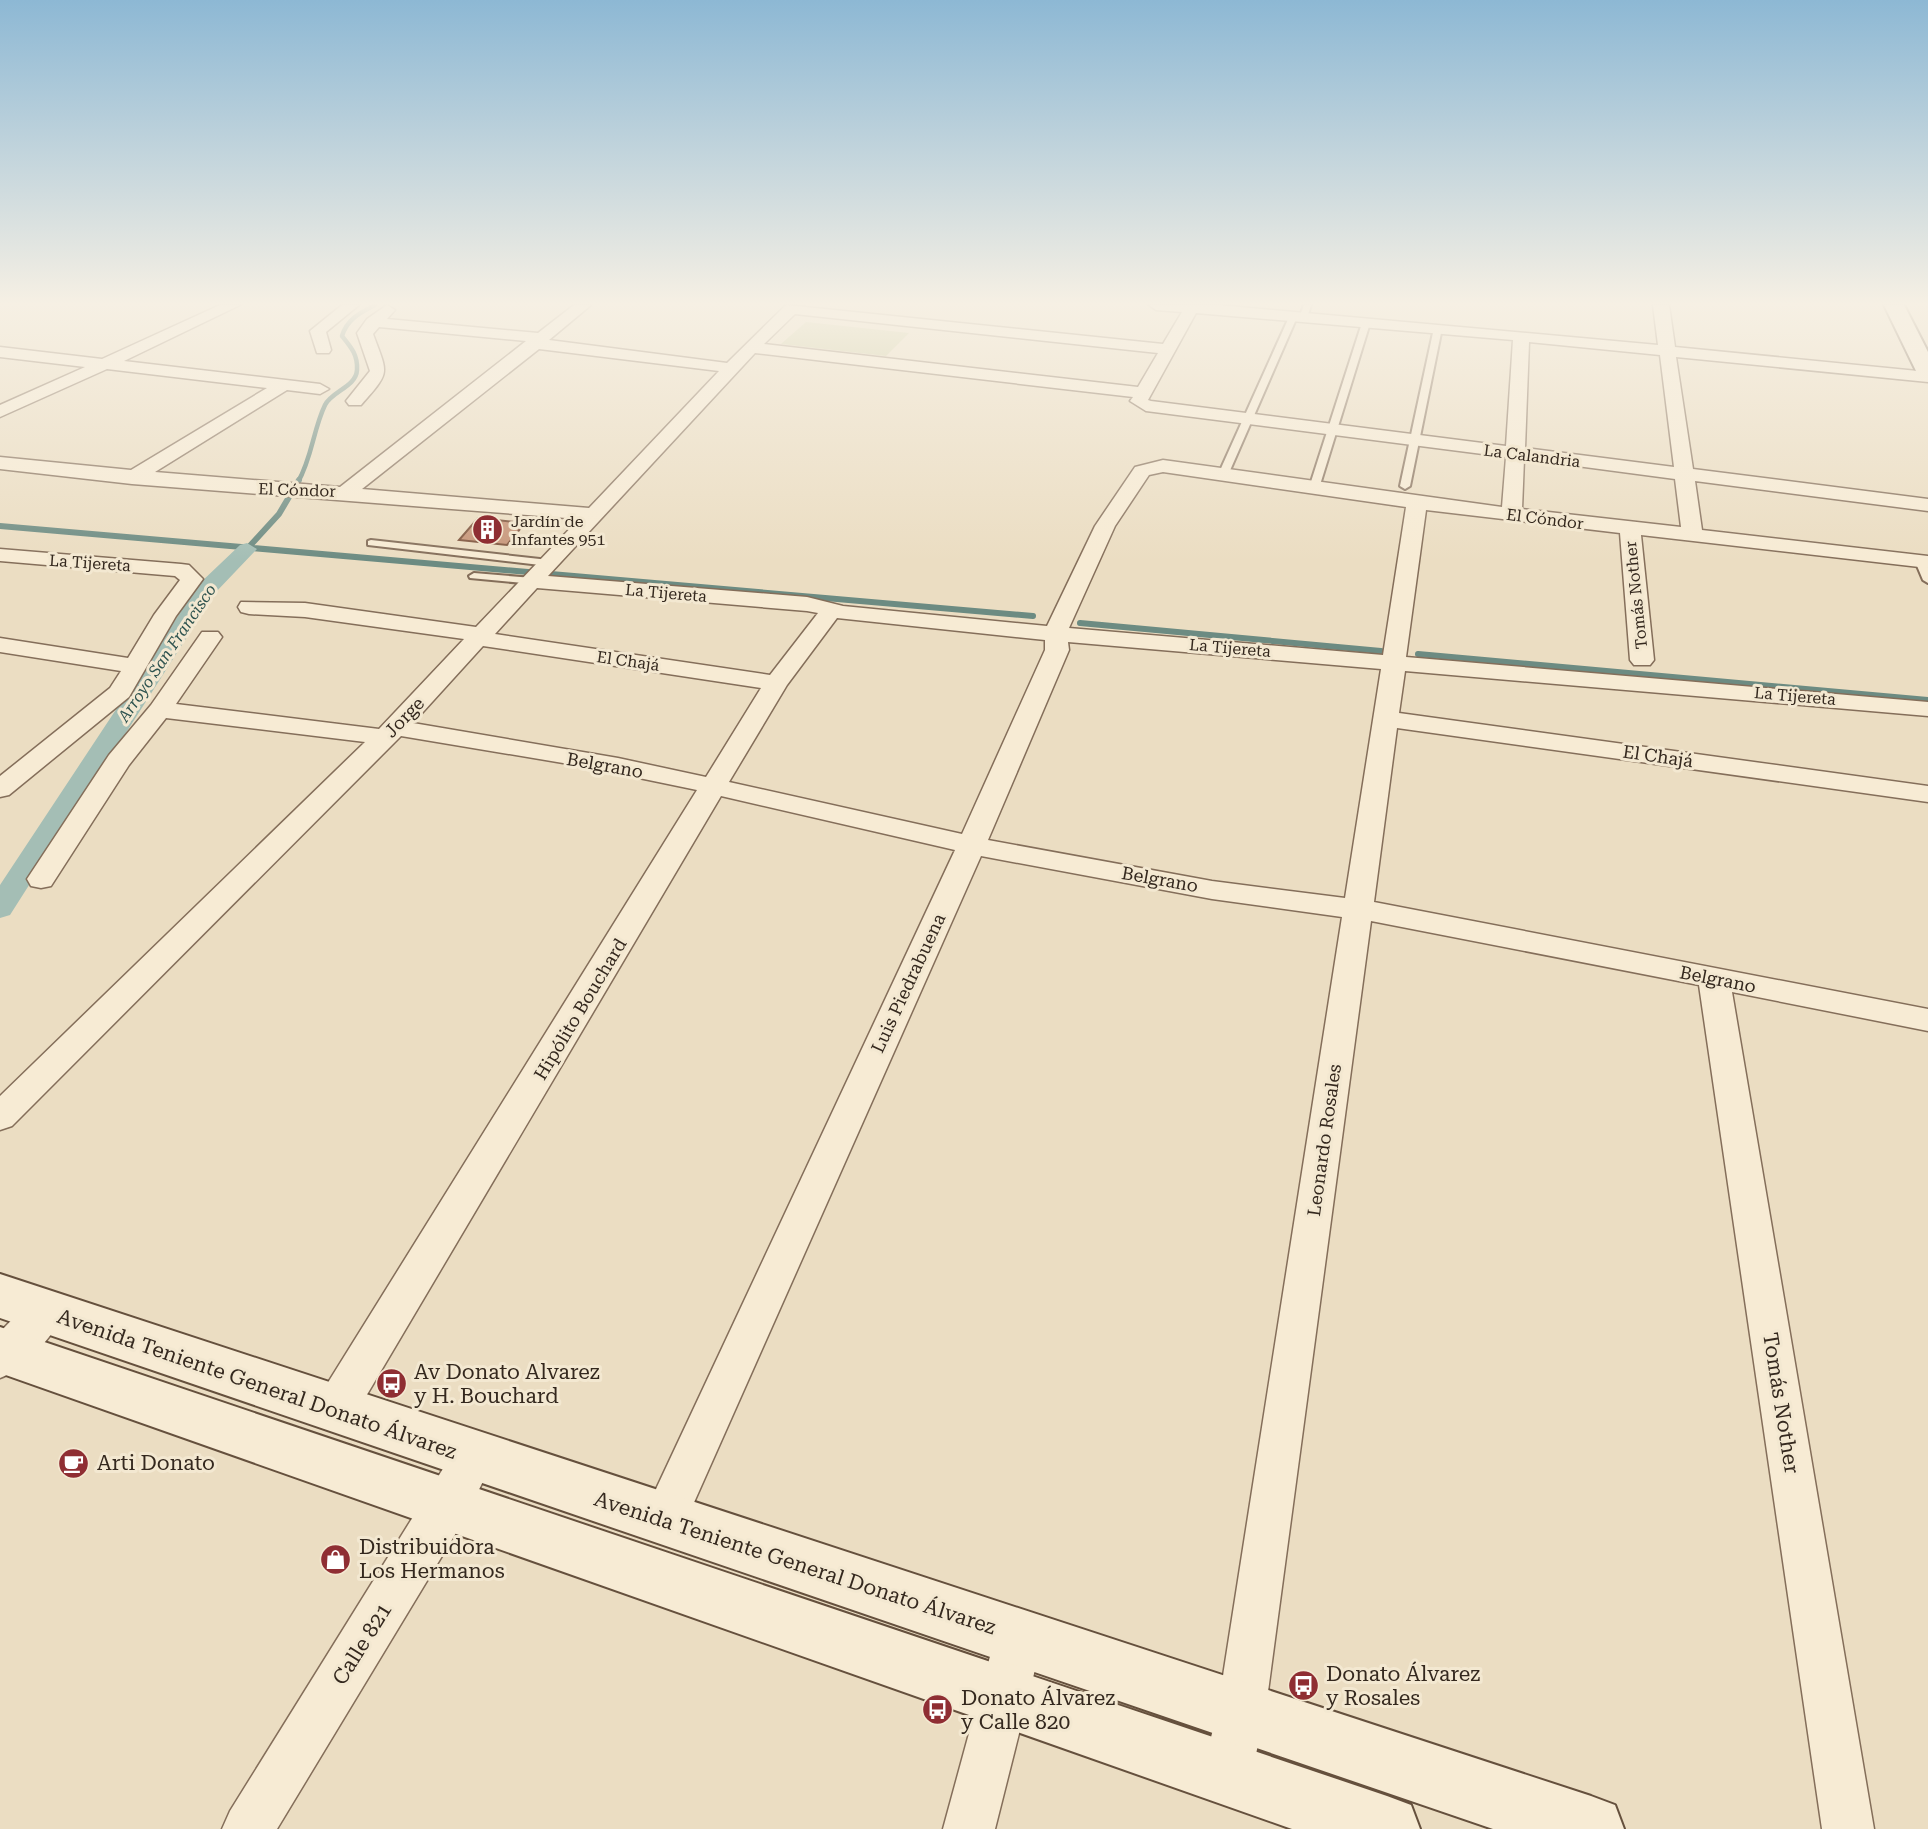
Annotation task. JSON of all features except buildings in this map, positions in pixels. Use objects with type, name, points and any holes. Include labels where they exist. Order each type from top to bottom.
[{"type":"main road","name":"Avenida Teniente General Donato Álvarez","points":[[10,1334],[334,1411],[461,1480],[664,1519],[1591,1829]]},
{"type":"main road","name":"Avenida Teniente General Donato Álvarez","points":[[10,1334],[461,1480],[1005,1696],[1226,1776],[1387,1829]]},
{"type":"street","points":[[0,412],[48,390]]},
{"type":"street","points":[[132,478],[275,390]]},
{"type":"street","points":[[355,401],[365,390]]},
{"type":"street","points":[[347,491],[474,390]]},
{"type":"street","name":"Jorge","points":[[0,1117],[389,732],[711,390]]},
{"type":"street","name":"La Calandria","points":[[1105,390],[1141,397],[1153,408],[1928,505]]},
{"type":"street","points":[[1141,397],[1145,390]]},
{"type":"street","points":[[1512,515],[1518,390]]},
{"type":"street","points":[[1673,390],[1692,533]]},
{"type":"street","name":"El Cóndor","points":[[0,463],[132,478],[258,488],[347,491],[594,514]]},
{"type":"street","name":"El Cóndor","points":[[1163,466],[1314,488],[1411,494],[1512,515],[1630,530],[1692,533],[1925,568]]},
{"type":"street","name":"Luis Piedrabuena","points":[[664,1519],[972,844],[1057,650],[1056,634],[1061,615],[1123,496],[1142,471],[1163,466]]},
{"type":"street","name":"Leonardo Rosales","points":[[1226,1776],[1241,1713],[1357,910],[1396,662],[1411,494]]},
{"type":"street","name":"Tomás Nother","points":[[1630,530],[1642,660]]},
{"type":"street","name":"La Tijereta","points":[[6,560],[181,570],[192,579],[165,615],[137,666]]},
{"type":"street","name":"La Tijereta","points":[[541,572],[807,604],[831,611],[1056,634],[1928,709]]},
{"type":"street","name":"El Chajá","points":[[249,607],[305,610],[776,683]]},
{"type":"street","name":"Hipólito Bouchard","points":[[334,1411],[715,788],[776,683],[831,611]]},
{"type":"street","points":[[41,879],[124,752],[160,710],[210,637]]},
{"type":"street","points":[[0,645],[137,666],[109,703],[28,764],[0,789]]},
{"type":"street","name":"Belgrano","points":[[160,710],[389,732],[715,788],[972,844],[1329,908],[1388,913],[1928,1020]]},
{"type":"street","name":"El Chajá","points":[[1387,719],[1928,794]]},
{"type":"street","points":[[0,759],[28,764]]},
{"type":"street","name":"Tomás Nother","points":[[1714,978],[1848,1829]]},
{"type":"street","name":"Calle 821","points":[[248,1829],[461,1480]]},
{"type":"street","points":[[969,1829],[1019,1638]]},
{"type":"lane","points":[[1223,474],[1263,390]]},
{"type":"lane","points":[[1314,488],[1344,390]]},
{"type":"lane","points":[[1411,494],[1413,441],[1422,390]]},
{"type":"lane","points":[[371,543],[541,572]]},
{"type":"lane","points":[[474,576],[541,572]]},
{"type":"waterway","name":"Arroyo San Francisco","points":[[298,481],[325,405],[341,390]]},
{"type":"waterway","name":"Arroyo San Francisco","points":[[248,548],[279,514],[298,481]]},
{"type":"waterway","points":[[0,526],[248,548]]},
{"type":"waterway","points":[[248,548],[1033,616]]},
{"type":"waterway","name":"Arroyo San Francisco","points":[[0,908],[207,589],[247,549]]},
{"type":"waterway","points":[[1080,623],[1381,651]]},
{"type":"waterway","points":[[1418,654],[1928,700]]},
{"type":"place","name":"Jardín de Infantes 951","points":[[488,530]]},
{"type":"place","name":"Av Donato Alvarez y H. Bouchard","points":[[391,1384]]},
{"type":"place","name":"Arti Donato","points":[[74,1463]]},
{"type":"place","name":"Distribuidora Los Hermanos","points":[[336,1559]]},
{"type":"place","name":"Donato Álvarez y Rosales","points":[[1303,1686]]},
{"type":"place","name":"Donato Álvarez y Calle 820","points":[[938,1710]]}]
